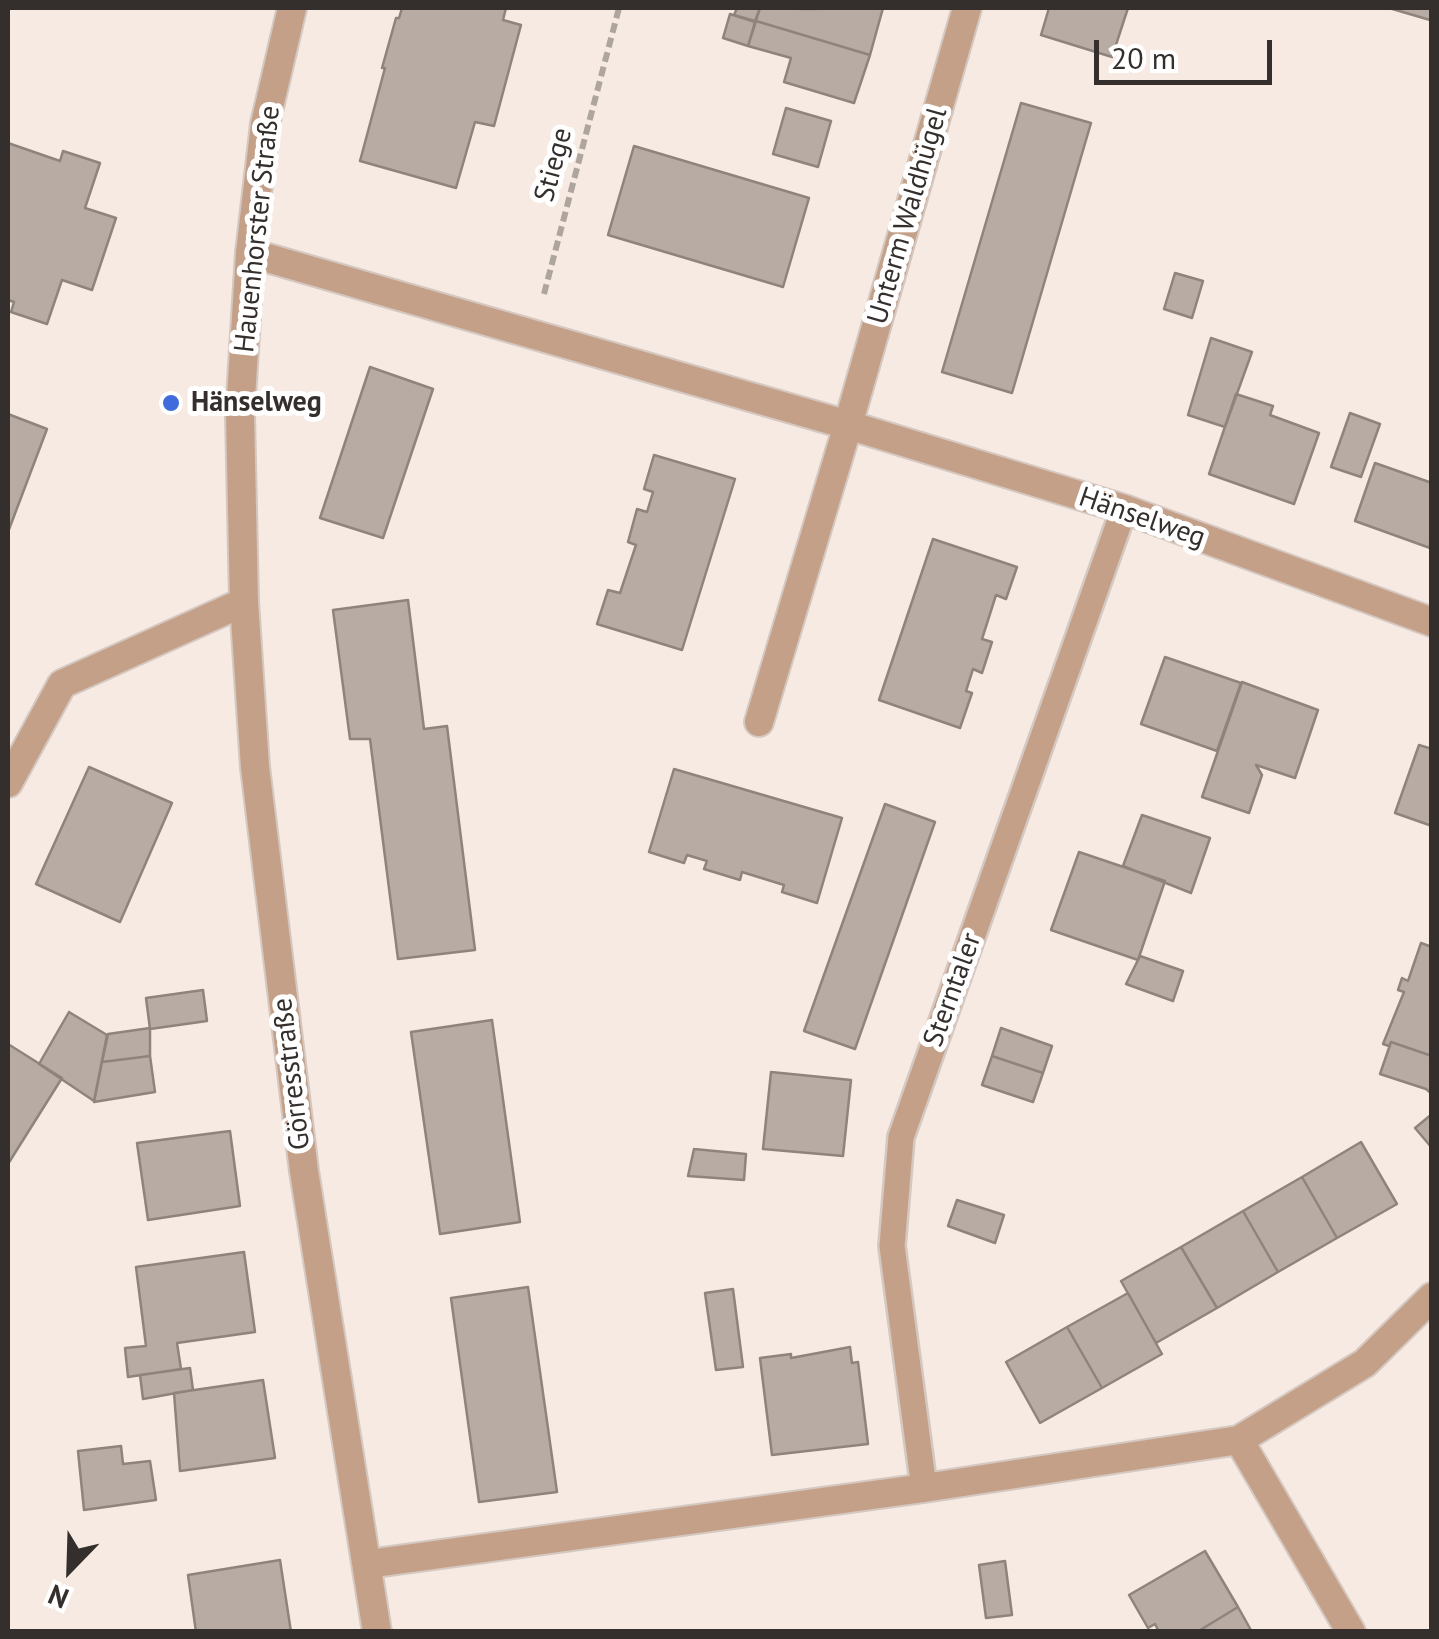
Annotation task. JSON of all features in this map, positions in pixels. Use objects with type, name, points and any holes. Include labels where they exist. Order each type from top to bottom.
[{"type":"street","name":"Hauenhorster Straße","points":[[240,513],[240,414],[250,253],[265,124],[292,8]]},
{"type":"street","name":"Unterm Waldhügel","points":[[848,425],[967,8]]},
{"type":"street","name":"Hänselweg","points":[[250,253],[848,425],[1124,509],[1432,622]]},
{"type":"street","points":[[759,722],[848,425]]},
{"type":"street","name":"Görresstraße","points":[[240,513],[256,767],[304,1171],[377,1632]]},
{"type":"street","points":[[8,783],[62,684],[244,602]]},
{"type":"street","points":[[368,1564],[924,1488],[1240,1440],[1365,1363],[1432,1297]]},
{"type":"street","points":[[1240,1440],[1351,1632]]},
{"type":"lane","name":"Sterntaler","points":[[924,1488],[892,1246],[900,1137],[1124,509]]},
{"type":"path","name":"Stiege","points":[[534,334],[619,8]]},
{"type":"building","points":[[402,8],[506,8],[503,20],[521,25],[494,126],[475,122],[456,188],[360,161],[382,68]]},
{"type":"building","points":[[737,8],[760,8],[755,21],[734,15]]},
{"type":"building","points":[[760,8],[883,8],[870,55],[756,21]]},
{"type":"building","points":[[1049,8],[1128,8],[1112,57],[1041,35]]},
{"type":"building","points":[[1389,8],[1432,8],[1432,16],[1430,20]]},
{"type":"building","points":[[730,14],[755,22],[748,46],[723,38]]},
{"type":"building","points":[[756,21],[870,55],[854,103],[784,82],[791,58],[748,46]]},
{"type":"building","points":[[1021,103],[1091,123],[1012,393],[942,372]]},
{"type":"building","points":[[786,108],[831,121],[818,167],[773,154]]},
{"type":"building","points":[[8,143],[60,161],[63,151],[100,163],[85,208],[116,218],[92,290],[62,280],[47,324],[11,312],[14,302],[8,300]]},
{"type":"building","points":[[634,146],[809,198],[783,287],[608,235]]},
{"type":"building","points":[[1175,273],[1203,281],[1192,318],[1164,309]]},
{"type":"building","points":[[1211,338],[1252,352],[1225,427],[1188,415]]},
{"type":"building","points":[[370,367],[433,389],[383,538],[320,518]]},
{"type":"building","points":[[1236,394],[1273,406],[1270,415],[1319,433],[1294,504],[1209,474]]},
{"type":"building","points":[[1350,413],[1380,424],[1361,477],[1331,467]]},
{"type":"building","points":[[8,414],[47,429],[8,532]]},
{"type":"building","points":[[654,455],[735,479],[682,650],[597,624],[608,590],[620,593],[636,545],[628,542],[637,509],[647,512],[653,492],[644,489]]},
{"type":"building","points":[[1375,463],[1432,483],[1430,548],[1355,521]]},
{"type":"building","points":[[933,539],[1017,567],[1006,599],[996,595],[982,639],[992,642],[982,673],[973,669],[966,691],[972,693],[960,728],[879,700]]},
{"type":"building","points":[[408,600],[424,729],[447,726],[475,950],[398,959],[370,739],[350,739],[333,610]]},
{"type":"building","points":[[1165,657],[1241,683],[1217,751],[1141,724]]},
{"type":"building","points":[[1242,682],[1318,710],[1295,778],[1256,765],[1262,775],[1249,813],[1202,797]]},
{"type":"building","points":[[1419,745],[1432,749],[1432,826],[1395,813]]},
{"type":"building","points":[[89,767],[172,803],[120,922],[36,884]]},
{"type":"building","points":[[674,769],[842,818],[817,903],[782,892],[784,885],[742,872],[740,880],[704,869],[707,861],[687,855],[684,863],[649,852]]},
{"type":"building","points":[[885,804],[935,822],[855,1049],[804,1031]]},
{"type":"building","points":[[1142,815],[1210,838],[1191,893],[1123,866]]},
{"type":"building","points":[[1079,852],[1165,881],[1138,960],[1051,930]]},
{"type":"building","points":[[1421,943],[1432,947],[1432,1056],[1391,1042],[1389,1046],[1383,1044],[1404,992],[1398,990],[1402,978],[1408,981]]},
{"type":"building","points":[[1140,956],[1183,971],[1173,1001],[1126,984]]},
{"type":"building","points":[[203,990],[207,1021],[150,1029],[146,998]]},
{"type":"building","points":[[69,1012],[107,1035],[94,1101],[39,1064]]},
{"type":"building","points":[[492,1020],[520,1222],[440,1234],[411,1032]]},
{"type":"building","points":[[150,1028],[150,1056],[102,1062],[108,1034]]},
{"type":"building","points":[[1001,1028],[1052,1046],[1043,1073],[992,1056]]},
{"type":"building","points":[[1391,1042],[1432,1056],[1432,1094],[1380,1074]]},
{"type":"building","points":[[8,1044],[62,1078],[8,1164]]},
{"type":"building","points":[[150,1056],[155,1092],[94,1102],[102,1062]]},
{"type":"building","points":[[992,1056],[1043,1073],[1033,1102],[982,1085]]},
{"type":"building","points":[[771,1072],[851,1080],[843,1156],[763,1149]]},
{"type":"building","points":[[1432,1114],[1432,1148],[1415,1128]]},
{"type":"building","points":[[230,1131],[240,1206],[148,1220],[137,1143]]},
{"type":"building","points":[[1361,1142],[1397,1204],[1337,1238],[1302,1177]]},
{"type":"building","points":[[694,1149],[746,1154],[744,1180],[688,1176]]},
{"type":"building","points":[[1302,1177],[1337,1238],[1278,1272],[1243,1211]]},
{"type":"building","points":[[957,1200],[1004,1215],[995,1243],[948,1226]]},
{"type":"building","points":[[1243,1211],[1278,1272],[1217,1308],[1181,1247]]},
{"type":"building","points":[[1181,1247],[1217,1308],[1156,1343],[1121,1281]]},
{"type":"building","points":[[244,1252],[255,1332],[177,1343],[181,1369],[128,1377],[125,1348],[146,1346],[136,1267]]},
{"type":"building","points":[[528,1287],[557,1492],[479,1502],[451,1298]]},
{"type":"building","points":[[733,1289],[743,1367],[716,1370],[705,1293]]},
{"type":"building","points":[[1128,1293],[1162,1354],[1102,1388],[1067,1327]]},
{"type":"building","points":[[1067,1327],[1102,1388],[1040,1423],[1006,1362]]},
{"type":"building","points":[[850,1347],[852,1363],[858,1362],[868,1444],[772,1455],[760,1358],[791,1354],[791,1358]]},
{"type":"building","points":[[190,1368],[193,1390],[143,1399],[140,1375]]},
{"type":"building","points":[[263,1380],[275,1458],[180,1471],[174,1393]]},
{"type":"building","points":[[121,1446],[123,1464],[150,1461],[156,1500],[84,1510],[78,1451]]},
{"type":"building","points":[[1205,1551],[1238,1607],[1197,1632],[1159,1632],[1155,1624],[1148,1628],[1129,1595]]},
{"type":"building","points":[[280,1560],[291,1632],[196,1632],[188,1575]]},
{"type":"building","points":[[1005,1561],[1012,1615],[986,1618],[979,1565]]},
{"type":"building","points":[[1238,1607],[1252,1632],[1197,1632]]},
{"type":"place","name":"Hänselweg","points":[[171,403]]}]
